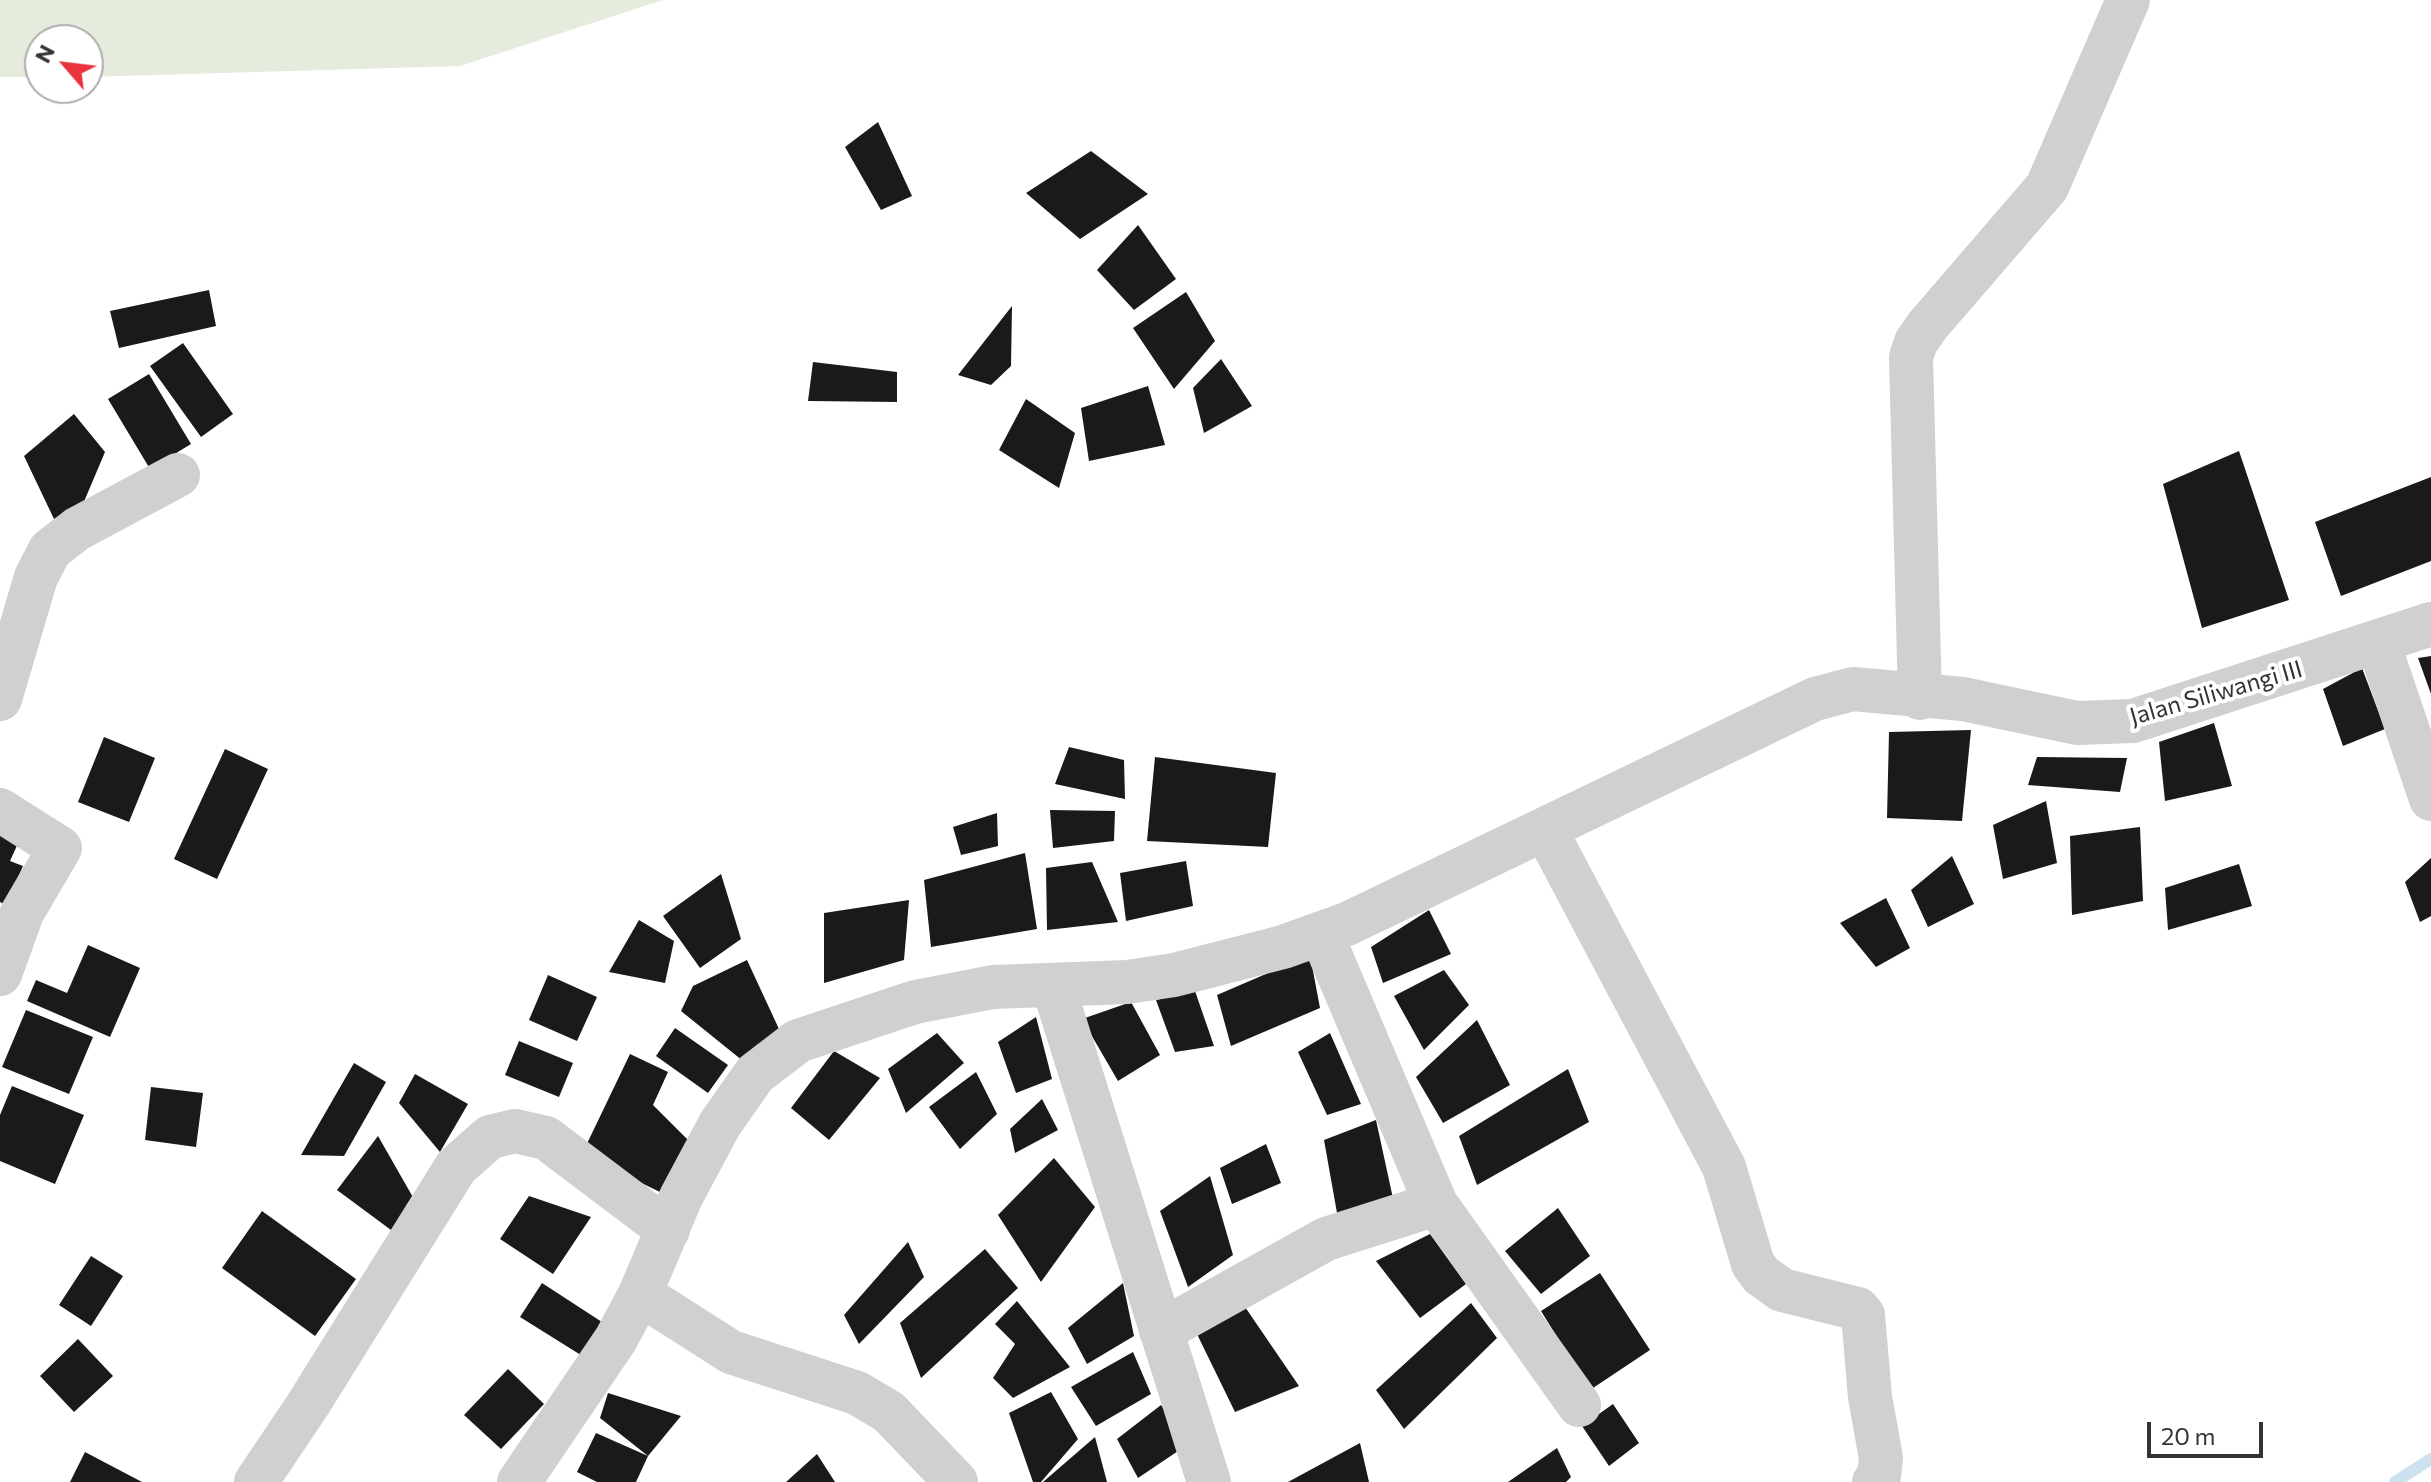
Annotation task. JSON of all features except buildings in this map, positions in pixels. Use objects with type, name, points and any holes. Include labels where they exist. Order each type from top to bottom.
[{"type":"street","points":[[1920,698],[1909,375],[1913,350],[1928,325],[2047,187],[2128,0]]},
{"type":"street","points":[[0,699],[36,577],[50,550],[77,529],[178,475]]},
{"type":"street","name":"Jalan Siliwangi III","points":[[1545,829],[1815,699],[1853,689],[1920,698],[1963,699],[2077,723],[2133,721],[2431,624]]},
{"type":"street","points":[[2378,642],[2431,799]]},
{"type":"street","points":[[0,810],[60,848],[22,913],[0,974]]},
{"type":"street","points":[[519,1482],[616,1339],[720,1124],[755,1074],[798,1041],[915,1002],[993,987],[1127,982],[1174,975],[1283,947],[1321,933],[1545,829],[1724,1167],[1753,1264],[1761,1275],[1782,1290],[1858,1309],[1863,1315],[1870,1397],[1881,1458],[1879,1476],[1874,1482]]},
{"type":"street","points":[[1321,933],[1436,1204],[1579,1405]]},
{"type":"street","points":[[1053,985],[1209,1482]]},
{"type":"street","points":[[256,1482],[456,1167],[490,1137],[515,1131],[546,1138],[668,1230]]},
{"type":"street","points":[[1161,1331],[1326,1239],[1436,1204]]},
{"type":"street","points":[[640,1294],[731,1352],[857,1393],[889,1412],[956,1482]]},
{"type":"shaded area","points":[[0,0],[663,0],[460,66],[104,77],[104,24],[24,24],[24,77],[0,77]]},
{"type":"waterway","points":[[2395,1482],[2431,1459]]}]
